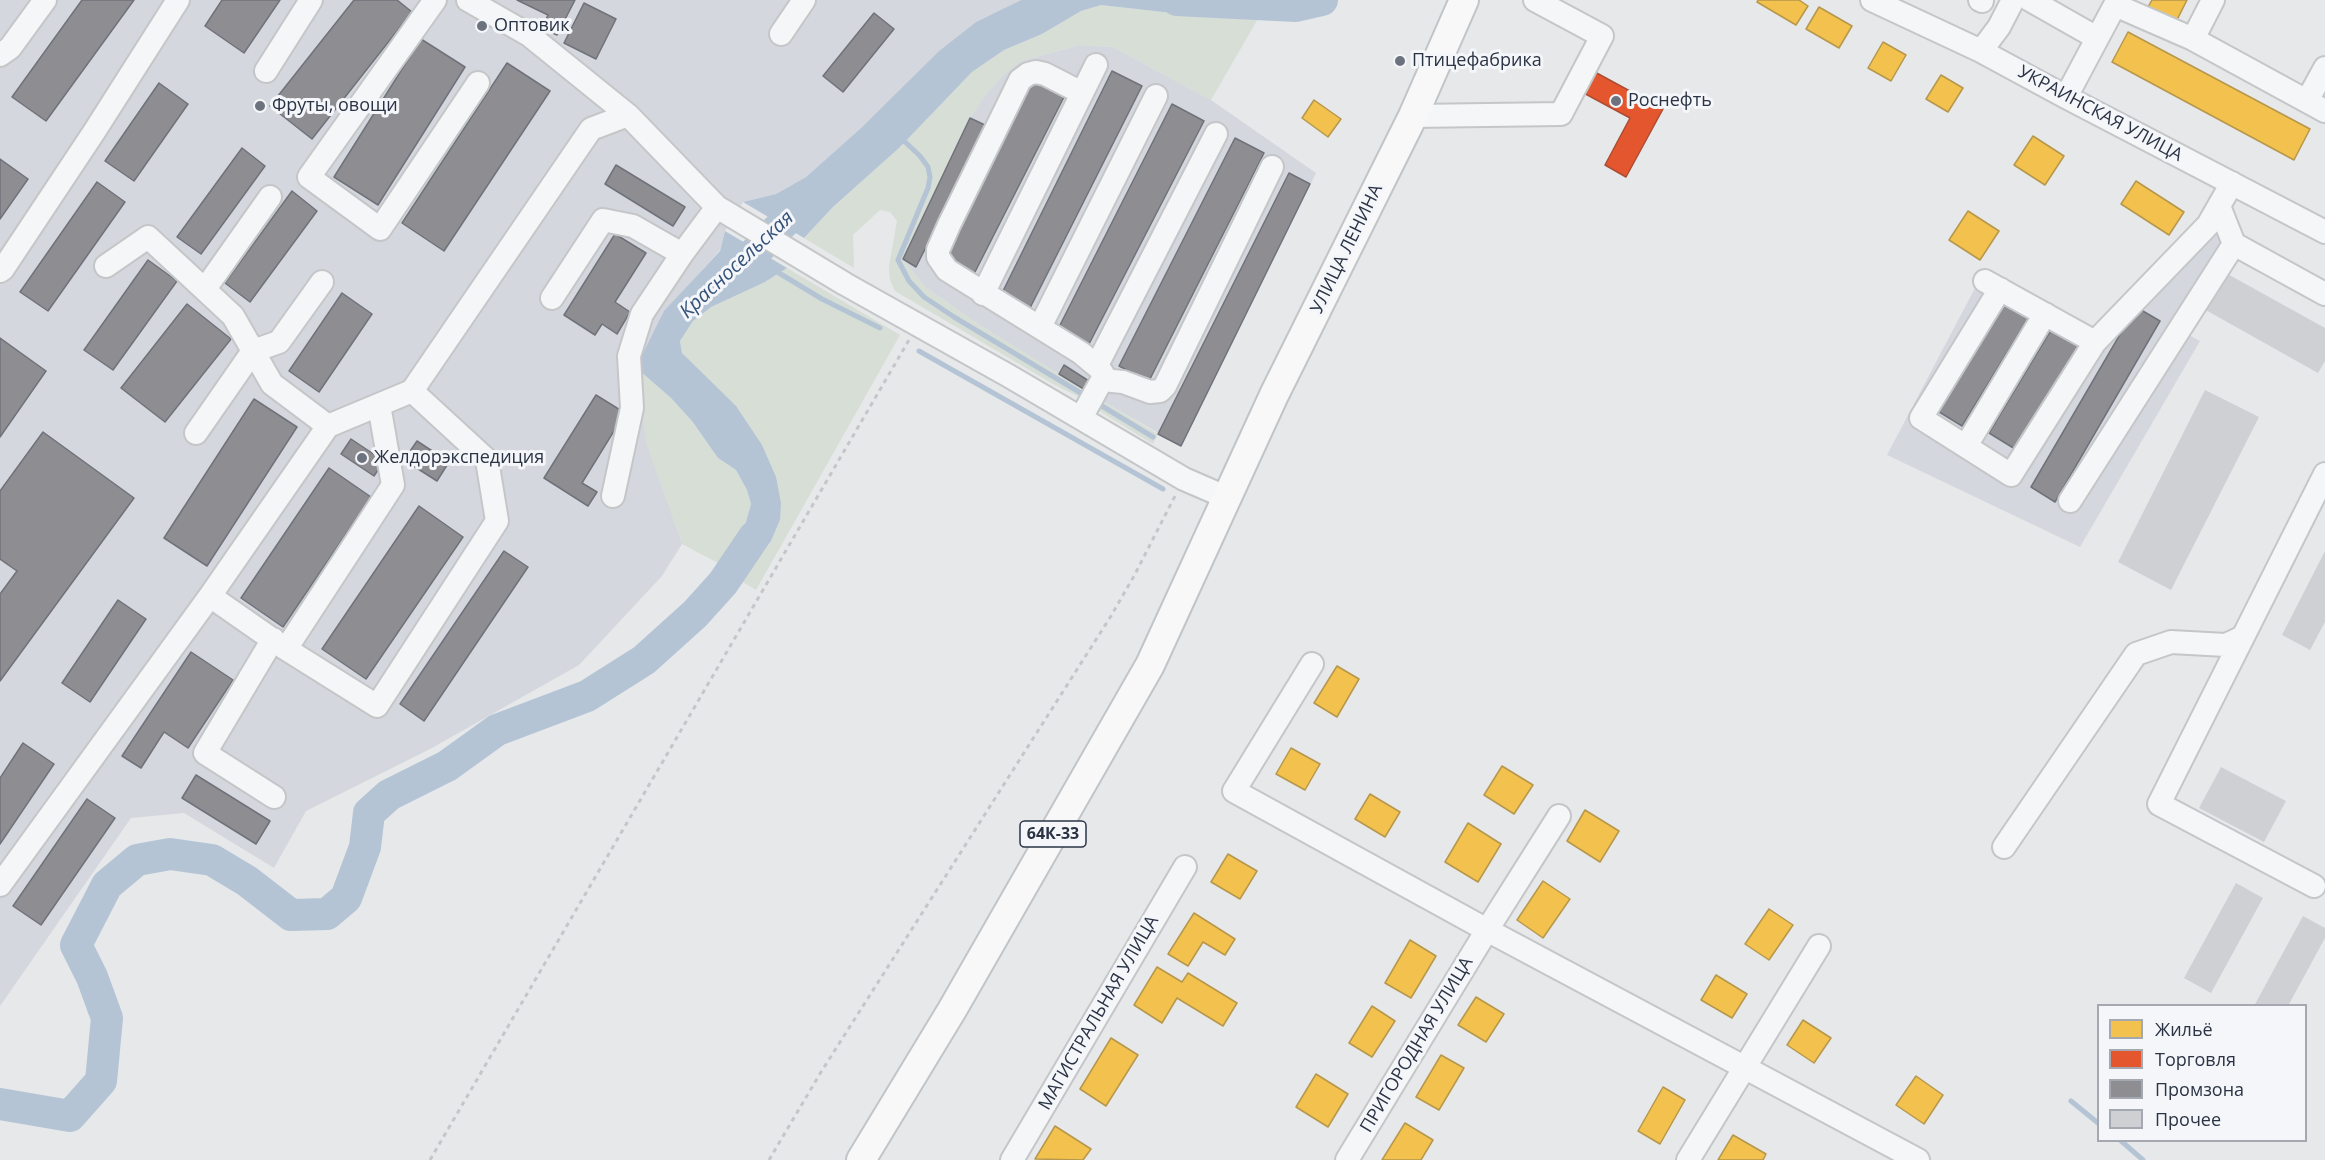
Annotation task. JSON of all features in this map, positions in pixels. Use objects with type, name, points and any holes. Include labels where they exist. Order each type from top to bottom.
[{"type":"main road","name":"УЛИЦА ЛЕНИНА","points":[[1228,498],[1274,395],[1413,116],[1464,0]]},
{"type":"main road","name":"64К-33","points":[[861,1160],[952,1010],[1150,665],[1228,498]]},
{"type":"street","points":[[0,55],[10,48],[45,0]]},
{"type":"street","points":[[0,271],[94,132],[178,0]]},
{"type":"street","points":[[267,71],[311,0]]},
{"type":"street","points":[[435,0],[309,177],[381,229],[478,82]]},
{"type":"street","points":[[468,0],[529,34],[628,114],[726,212],[845,284],[1184,479],[1228,498]]},
{"type":"street","points":[[781,34],[804,0]]},
{"type":"street","points":[[1413,116],[1562,114],[1602,36],[1535,0]]},
{"type":"street","name":"УКРАИНСКАЯ УЛИЦА","points":[[1872,0],[1982,51],[2066,98],[2325,232]]},
{"type":"street","points":[[1982,51],[1999,27],[2013,0]]},
{"type":"street","points":[[2030,0],[2097,38]]},
{"type":"street","points":[[2193,39],[2213,0]]},
{"type":"street","points":[[2066,98],[2115,5],[2193,39],[2316,105],[2325,68]]},
{"type":"street","points":[[982,294],[1096,65]]},
{"type":"street","points":[[1082,93],[1045,74],[1036,72],[1020,80],[938,250],[940,263],[946,270],[982,294],[1040,327],[1100,373],[1123,382],[1150,392],[1160,391],[1165,386],[1272,167]]},
{"type":"street","points":[[1040,327],[1156,96]]},
{"type":"street","points":[[0,885],[210,596],[328,426],[412,391],[591,129],[628,114]]},
{"type":"street","points":[[1081,418],[1100,373],[1216,134]]},
{"type":"street","points":[[2095,342],[1992,285],[1921,418],[2011,475],[2095,342],[2208,225],[2232,183]]},
{"type":"street","points":[[205,290],[270,197]]},
{"type":"street","points":[[2219,206],[2234,244],[2325,294]]},
{"type":"street","points":[[613,496],[632,408],[629,356],[642,314],[682,254],[726,212]]},
{"type":"street","points":[[552,298],[603,220],[633,226],[682,254]]},
{"type":"street","points":[[106,266],[148,237],[233,315],[272,384],[328,426]]},
{"type":"street","points":[[2070,501],[2234,244]]},
{"type":"street","points":[[196,433],[253,351],[279,342],[322,282]]},
{"type":"street","points":[[1966,446],[2045,315]]},
{"type":"street","points":[[210,596],[377,706],[497,521],[487,460],[412,391]]},
{"type":"street","points":[[274,797],[205,753],[393,485],[379,405]]},
{"type":"street","points":[[2314,886],[2159,804],[2324,479]]},
{"type":"street","points":[[2004,846],[2136,654],[2171,642],[2226,645],[2243,637]]},
{"type":"street","points":[[1312,664],[1234,791],[1487,930],[1918,1160]]},
{"type":"street","name":"ПРИГОРОДНАЯ УЛИЦА","points":[[1347,1160],[1559,816]]},
{"type":"street","name":"МАГИСТРАЛЬНАЯ УЛИЦА","points":[[1012,1160],[1185,867]]},
{"type":"street","points":[[1688,1160],[1819,946]]},
{"type":"path","points":[[430,1160],[918,325]]},
{"type":"path","points":[[769,1160],[821,1072],[1111,616],[1152,544],[1184,479]]},
{"type":"shaded area","points":[[0,0],[1021,0],[976,22],[939,51],[861,128],[806,177],[776,194],[743,202],[725,231],[720,250],[664,312],[642,355],[640,371],[672,514],[682,544],[662,576],[579,665],[430,749],[306,811],[274,868],[184,813],[131,818],[0,1006]]},
{"type":"shaded area","points":[[1101,5],[1190,15],[1259,17],[1211,100],[1113,47],[1079,45],[1021,61],[1003,75],[986,94],[970,118],[903,259],[925,287],[978,324],[1087,391],[1081,398],[895,291],[890,280],[889,266],[897,221],[890,212],[880,210],[853,235],[854,268],[804,238],[833,207],[899,148],[972,72],[1004,50],[1042,34],[1081,11]]},
{"type":"shaded area","points":[[1079,45],[1113,47],[1211,100],[1316,173],[1181,446],[1099,399],[978,324],[925,287],[903,259],[970,118],[986,94],[1003,75],[1021,61]]},
{"type":"shaded area","points":[[2207,207],[2234,221],[2180,330],[2200,341],[2080,547],[1887,455],[1983,273],[2091,335]]},
{"type":"shaded area","points":[[787,268],[900,335],[756,590],[741,581],[771,541],[780,520],[706,378],[682,353],[680,341],[693,321],[711,306],[765,282]]},
{"type":"shaded area","points":[[640,371],[671,398],[692,421],[718,458],[736,470],[747,490],[751,504],[746,522],[720,564],[682,544],[646,443],[637,380]]},
{"type":"shaded area","points":[[1099,399],[1158,434],[1153,444],[1101,412],[1098,407]]},
{"type":"water","points":[[1021,0],[1258,0],[1259,17],[1190,15],[1101,5],[1081,11],[1042,34],[1004,50],[972,72],[899,148],[833,207],[804,238],[743,202],[776,194],[806,177],[861,128],[939,51],[976,22]]},
{"type":"water","points":[[725,231],[787,268],[765,282],[711,307],[693,321],[680,341],[682,353],[736,406],[762,445],[776,477],[781,503],[780,520],[771,541],[741,581],[720,564],[746,522],[751,504],[747,490],[736,470],[718,458],[692,421],[671,398],[640,371],[642,355],[664,311],[720,251]]},
{"type":"building: Жильё","points":[[1758,0],[1799,0],[1808,6],[1796,25],[1757,2]]},
{"type":"building: Жильё","points":[[2152,0],[2187,0],[2176,22],[2148,7]]},
{"type":"building: Жильё","points":[[1819,7],[1852,26],[1839,48],[1806,29]]},
{"type":"building: Жильё","points":[[2128,32],[2310,129],[2294,160],[2112,62]]},
{"type":"building: Жильё","points":[[1883,42],[1906,55],[1891,81],[1868,68]]},
{"type":"building: Жильё","points":[[1941,75],[1963,88],[1948,112],[1926,99]]},
{"type":"building: Жильё","points":[[1314,100],[1341,119],[1328,137],[1302,118]]},
{"type":"building: Жильё","points":[[2033,136],[2064,156],[2045,185],[2014,165]]},
{"type":"building: Жильё","points":[[2136,181],[2184,212],[2169,235],[2121,204]]},
{"type":"building: Жильё","points":[[1968,211],[1999,231],[1980,260],[1949,240]]},
{"type":"building: Жильё","points":[[1337,666],[1359,679],[1337,717],[1314,703]]},
{"type":"building: Жильё","points":[[1291,748],[1320,764],[1305,790],[1276,774]]},
{"type":"building: Жильё","points":[[1502,766],[1533,785],[1514,814],[1484,795]]},
{"type":"building: Жильё","points":[[1370,794],[1400,812],[1385,837],[1355,819]]},
{"type":"building: Жильё","points":[[1585,810],[1619,831],[1600,862],[1567,841]]},
{"type":"building: Жильё","points":[[1468,823],[1501,844],[1478,882],[1445,862]]},
{"type":"building: Жильё","points":[[1228,854],[1257,871],[1240,899],[1211,882]]},
{"type":"building: Жильё","points":[[1543,881],[1570,899],[1543,938],[1517,920]]},
{"type":"building: Жильё","points":[[1769,909],[1793,925],[1769,960],[1745,944]]},
{"type":"building: Жильё","points":[[1194,913],[1235,939],[1225,955],[1203,942],[1188,966],[1168,954]]},
{"type":"building: Жильё","points":[[1410,940],[1436,956],[1411,998],[1385,983]]},
{"type":"building: Жильё","points":[[1157,967],[1182,982],[1188,973],[1237,1003],[1223,1026],[1177,998],[1162,1023],[1134,1005]]},
{"type":"building: Жильё","points":[[1716,975],[1747,994],[1732,1018],[1701,1000]]},
{"type":"building: Жильё","points":[[1476,997],[1504,1014],[1486,1042],[1458,1025]]},
{"type":"building: Жильё","points":[[1372,1006],[1395,1021],[1372,1057],[1349,1043]]},
{"type":"building: Жильё","points":[[1803,1020],[1831,1038],[1814,1063],[1787,1045]]},
{"type":"building: Жильё","points":[[1111,1038],[1138,1055],[1106,1106],[1080,1089]]},
{"type":"building: Жильё","points":[[1441,1055],[1464,1068],[1439,1110],[1416,1097]]},
{"type":"building: Жильё","points":[[1316,1074],[1348,1094],[1328,1127],[1296,1107]]},
{"type":"building: Жильё","points":[[1916,1076],[1943,1095],[1924,1124],[1896,1105]]},
{"type":"building: Жильё","points":[[1663,1087],[1685,1100],[1660,1144],[1638,1131]]},
{"type":"building: Жильё","points":[[1405,1123],[1433,1140],[1421,1160],[1382,1160]]},
{"type":"building: Жильё","points":[[1055,1126],[1091,1149],[1083,1160],[1035,1159]]},
{"type":"building: Жильё","points":[[1733,1135],[1766,1154],[1763,1160],[1718,1160]]},
{"type":"building: Торговля","points":[[1593,71],[1663,109],[1626,177],[1605,165],[1630,118],[1580,91]]},
{"type":"building: Промзона","points":[[82,0],[134,0],[46,121],[12,97]]},
{"type":"building: Промзона","points":[[222,0],[280,0],[244,53],[205,26]]},
{"type":"building: Промзона","points":[[354,0],[397,0],[412,12],[312,139],[270,106]]},
{"type":"building: Промзона","points":[[517,0],[575,0],[557,35],[542,28],[548,15]]},
{"type":"building: Промзона","points":[[584,3],[616,19],[596,59],[564,43]]},
{"type":"building: Промзона","points":[[874,13],[894,29],[843,92],[823,76]]},
{"type":"building: Промзона","points":[[421,39],[465,67],[378,205],[334,177]]},
{"type":"building: Промзона","points":[[507,63],[550,91],[444,251],[402,223]]},
{"type":"building: Промзона","points":[[1112,71],[1142,86],[1030,308],[1002,293]]},
{"type":"building: Промзона","points":[[1032,80],[1065,95],[974,274],[946,259]]},
{"type":"building: Промзона","points":[[159,83],[188,104],[134,181],[105,161]]},
{"type":"building: Промзона","points":[[1172,104],[1204,121],[1088,346],[1058,329]]},
{"type":"building: Промзона","points":[[970,118],[987,126],[916,267],[903,259]]},
{"type":"building: Промзона","points":[[1235,138],[1264,153],[1149,381],[1119,366]]},
{"type":"building: Промзона","points":[[242,148],[265,166],[201,254],[177,237]]},
{"type":"building: Промзона","points":[[0,159],[28,179],[0,219]]},
{"type":"building: Промзона","points":[[616,165],[685,207],[673,226],[605,184]]},
{"type":"building: Промзона","points":[[1289,173],[1310,184],[1181,446],[1158,434]]},
{"type":"building: Промзона","points":[[97,182],[125,202],[48,311],[20,292]]},
{"type":"building: Промзона","points":[[292,191],[317,211],[250,302],[225,283]]},
{"type":"building: Промзона","points":[[615,234],[646,253],[615,302],[630,312],[617,334],[602,324],[595,335],[564,315]]},
{"type":"building: Промзона","points":[[148,260],[177,281],[113,370],[84,350]]},
{"type":"building: Промзона","points":[[342,293],[372,314],[319,392],[289,371]]},
{"type":"building: Промзона","points":[[2003,300],[2029,317],[1962,426],[1936,410]]},
{"type":"building: Промзона","points":[[187,304],[231,339],[165,422],[121,388]]},
{"type":"building: Промзона","points":[[2136,307],[2160,321],[2055,502],[2031,487]]},
{"type":"building: Промзона","points":[[2054,325],[2081,341],[2015,449],[1989,433]]},
{"type":"building: Промзона","points":[[0,338],[46,371],[0,437]]},
{"type":"building: Промзона","points":[[1064,365],[1092,383],[1087,391],[1059,374]]},
{"type":"building: Промзона","points":[[596,395],[625,413],[582,483],[597,492],[588,506],[544,478]]},
{"type":"building: Промзона","points":[[254,399],[297,427],[207,566],[164,538]]},
{"type":"building: Промзона","points":[[43,432],[134,498],[0,681],[0,594],[17,571],[0,559],[0,491]]},
{"type":"building: Промзона","name":"Желдорэкспедиция","points":[[351,439],[384,461],[374,476],[341,454]]},
{"type":"building: Промзона","points":[[417,441],[449,462],[437,481],[404,460]]},
{"type":"building: Промзона","points":[[329,468],[371,497],[283,627],[241,598]]},
{"type":"building: Промзона","points":[[419,506],[463,537],[366,679],[322,649]]},
{"type":"building: Промзона","points":[[504,551],[528,567],[424,721],[400,704]]},
{"type":"building: Промзона","points":[[118,600],[146,619],[90,702],[62,683]]},
{"type":"building: Промзона","points":[[191,652],[233,680],[188,748],[164,732],[141,768],[122,756]]},
{"type":"building: Промзона","points":[[23,743],[54,764],[0,844],[0,778]]},
{"type":"building: Промзона","points":[[196,775],[270,821],[256,844],[182,798]]},
{"type":"building: Промзона","points":[[87,799],[115,818],[41,925],[13,906]]},
{"type":"building: Прочее","points":[[2224,272],[2325,328],[2325,361],[2318,373],[2204,309]]},
{"type":"building: Прочее","points":[[2205,390],[2259,417],[2171,590],[2118,562]]},
{"type":"building: Прочее","points":[[2325,551],[2325,622],[2310,650],[2282,635]]},
{"type":"building: Прочее","points":[[2221,767],[2286,801],[2264,842],[2199,808]]},
{"type":"building: Прочее","points":[[2236,883],[2263,898],[2211,993],[2184,978]]},
{"type":"building: Прочее","points":[[2303,916],[2325,928],[2325,938],[2289,1004],[2255,1004]]},
{"type":"waterway","name":"Красносельская","points":[[1177,0],[1296,6],[1322,0]]},
{"type":"waterway","points":[[901,138],[920,156],[928,167],[930,177],[928,188],[898,260],[909,281],[924,297],[954,317],[1084,395]]},
{"type":"waterway","name":"Красносельская","points":[[724,280],[737,271],[795,211],[813,198]]},
{"type":"waterway","points":[[774,270],[822,299],[880,328]]},
{"type":"waterway","points":[[919,351],[1163,489]]},
{"type":"waterway","points":[[1097,403],[1153,437]]},
{"type":"waterway","name":"Красносельская","points":[[0,1104],[70,1116],[101,1081],[107,1018],[92,977],[76,945],[107,885],[137,860],[170,854],[212,860],[247,881],[291,915],[327,914],[346,898],[365,847],[369,813],[389,795],[447,766],[497,730],[587,696],[644,660],[695,614],[723,583],[754,537]]},
{"type":"waterway","points":[[2071,1101],[2097,1122]]},
{"type":"waterway","points":[[2122,1142],[2143,1160]]},
{"type":"place","name":"Оптовик","points":[[482,26]]},
{"type":"place","name":"Птицефабрика","points":[[1400,61]]},
{"type":"place","name":"Роснефть","points":[[1616,101]]},
{"type":"place","name":"Фруты, овощи","points":[[260,106]]},
{"type":"place","name":"Желдорэкспедиция","points":[[362,458]]}]
